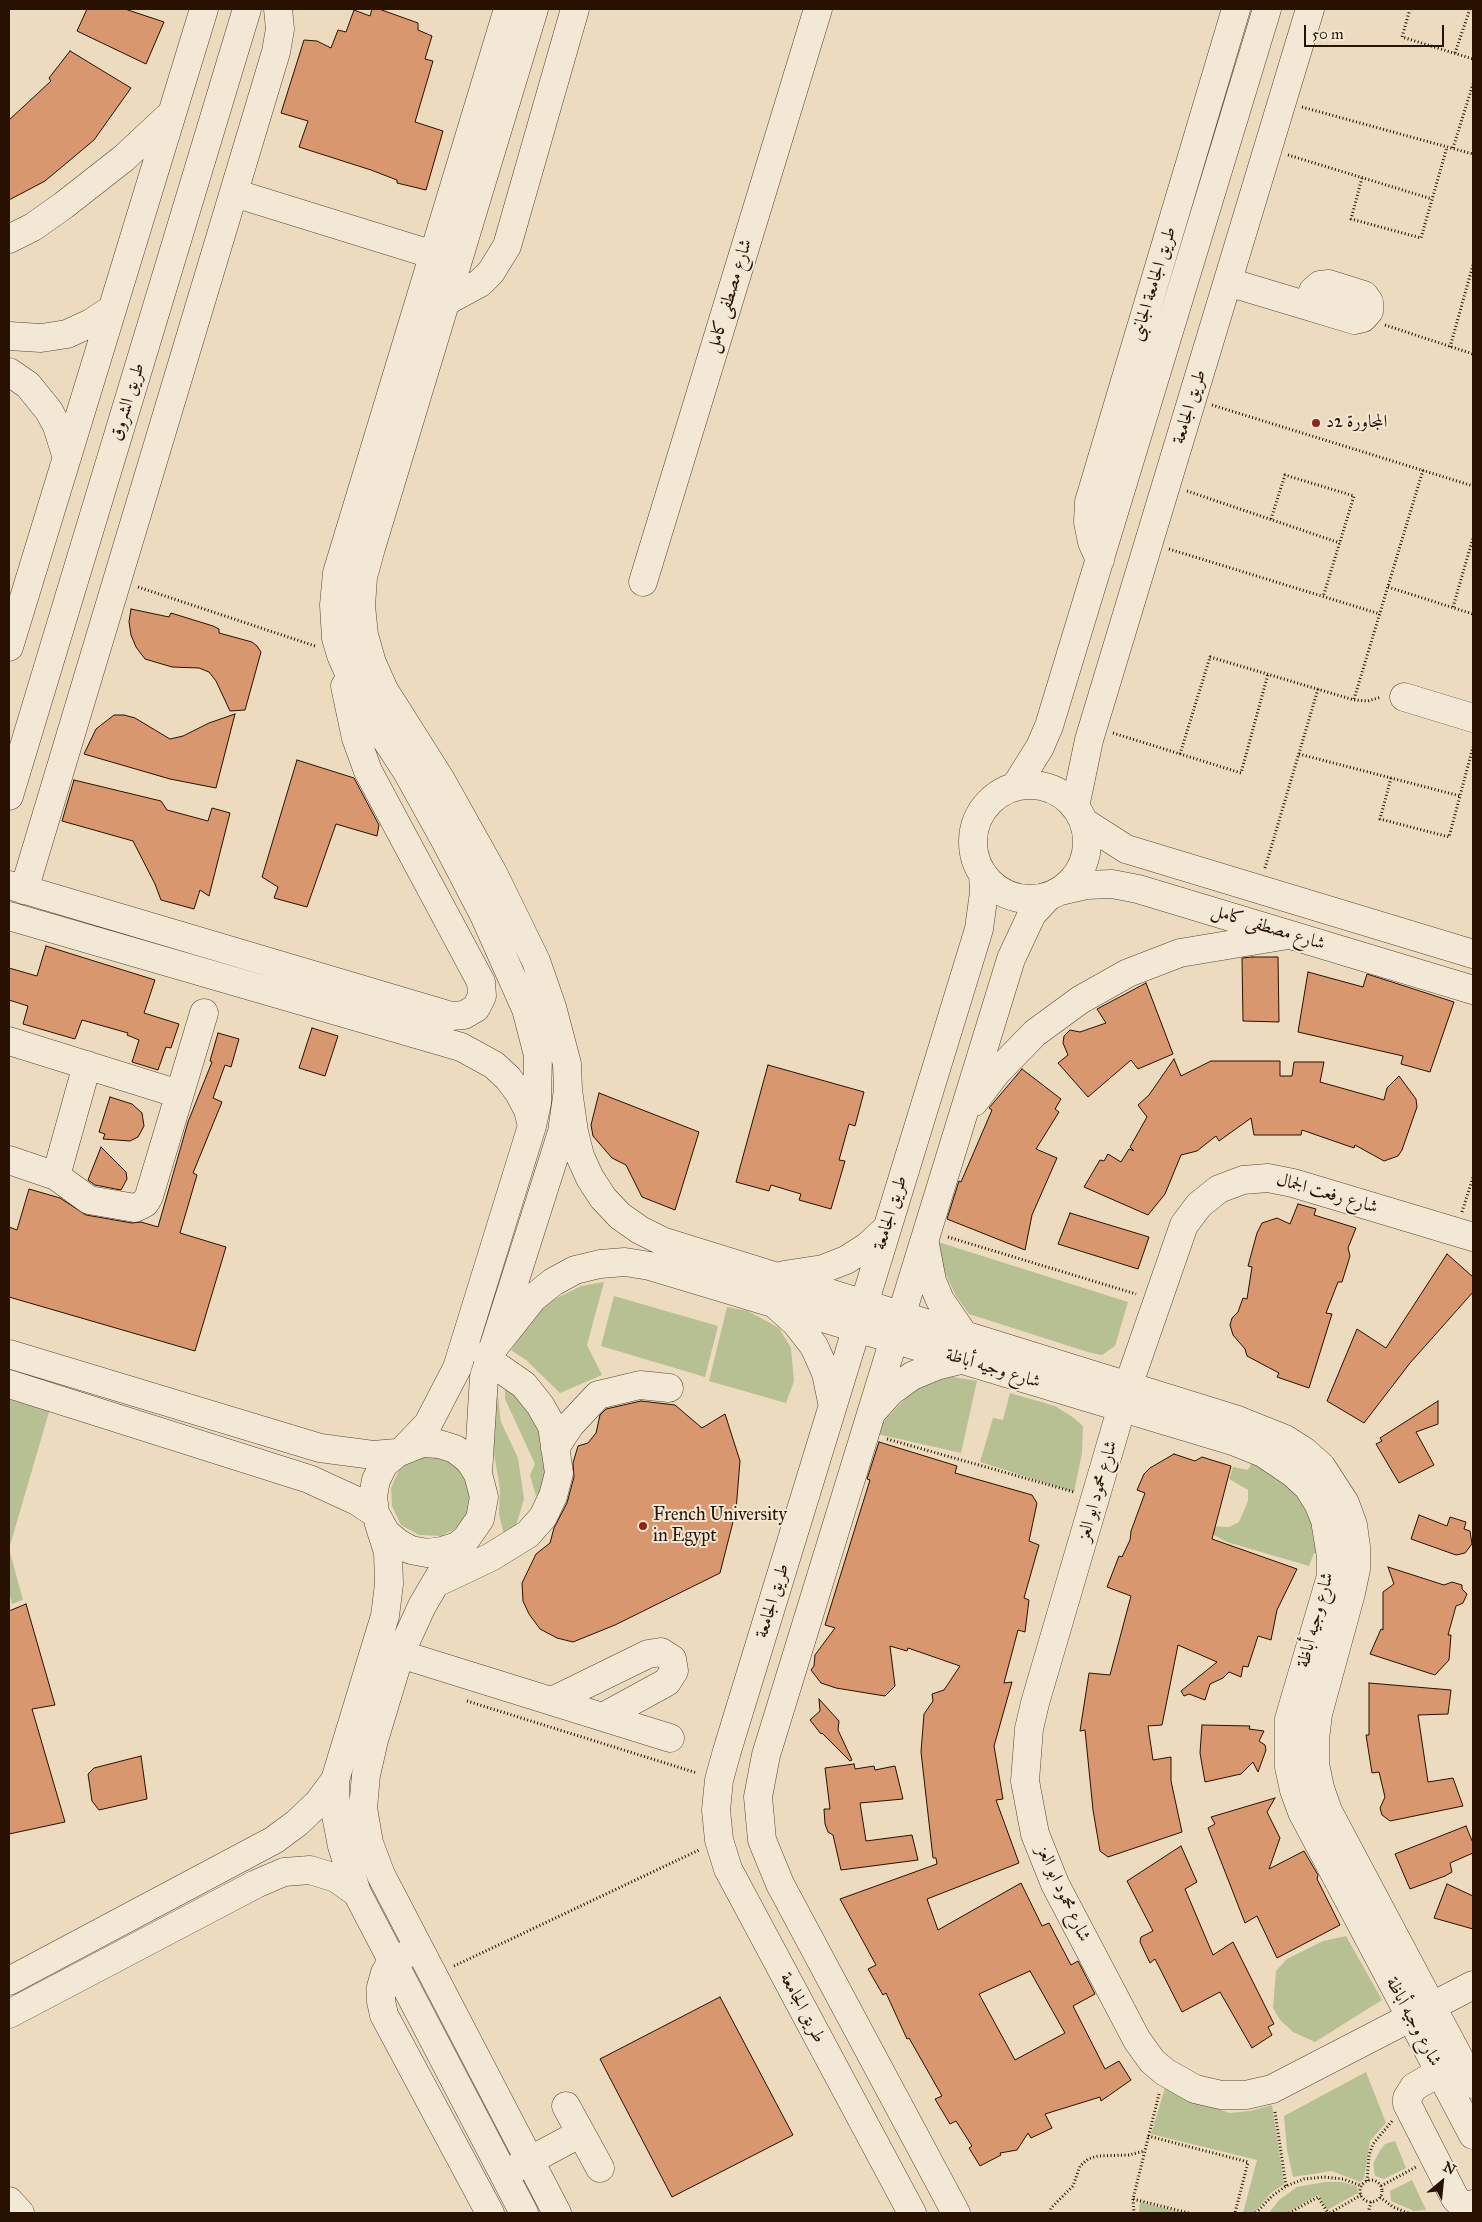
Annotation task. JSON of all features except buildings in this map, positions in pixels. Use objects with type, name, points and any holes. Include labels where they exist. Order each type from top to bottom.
[{"type":"street","points":[[9,647],[204,9]]},
{"type":"street","name":"طريق الشروق","points":[[9,796],[247,9]]},
{"type":"street","points":[[278,9],[280,29],[276,52],[22,889],[17,918],[461,1048],[494,1065],[508,1078],[528,1110],[532,1126]]},
{"type":"street","points":[[508,9],[434,255],[363,577],[361,606],[364,635],[372,663],[384,690],[441,780],[493,873],[536,961],[567,1064],[568,1090],[574,1132],[580,1156],[590,1178],[603,1198],[620,1216],[640,1230],[662,1241],[772,1276],[860,1316]]},
{"type":"street","points":[[22,889],[451,1016],[464,1015],[476,1008],[482,996],[481,982],[368,772],[356,738],[336,638],[334,606],[337,573],[403,401],[445,302],[534,9]]},
{"type":"street","points":[[445,302],[480,283],[491,272],[507,246],[575,9]]},
{"type":"street","name":"شارع مصطفى كامل","points":[[643,582],[818,9]]},
{"type":"street","name":"طريق الجامعة الجانبى","points":[[1100,560],[1092,542],[1088,522],[1089,502],[1236,9]]},
{"type":"street","name":"طريق الجامعة","points":[[1080,815],[1093,727],[1310,9]]},
{"type":"street","points":[[1015,787],[1040,747],[1049,726],[1263,20],[1300,43]]},
{"type":"street","points":[[9,239],[33,227],[64,205],[124,158],[172,114]]},
{"type":"street","points":[[234,193],[434,255]]},
{"type":"street","points":[[1228,282],[1354,320],[1363,318]]},
{"type":"street","points":[[9,336],[42,338],[67,334],[91,323],[112,309]]},
{"type":"street","points":[[9,372],[28,385],[49,411],[58,426],[67,458]]},
{"type":"street","points":[[340,655],[362,701],[406,770],[484,915],[526,1010],[538,1055],[539,1079],[532,1126],[457,1368],[428,1424],[384,1464],[376,1480],[373,1496],[388,1552],[389,1584],[385,1616],[335,1780],[336,1815],[342,1846],[357,1893],[524,2213]]},
{"type":"street","points":[[1404,696],[1473,718]]},
{"type":"street","points":[[956,2213],[780,1884],[762,1840],[758,1797],[766,1755],[1011,959],[1032,914],[1072,881],[1081,868],[1087,853],[1088,838],[1080,815],[1060,794],[1042,786],[1015,787],[992,800],[982,811],[976,824],[973,839],[974,853],[983,874],[996,887],[1012,896],[1030,899],[1054,894]]},
{"type":"street","name":"شارع مصطفى كامل","points":[[1080,815],[1126,849],[1473,954]]},
{"type":"street","name":"طريق الجامعة","points":[[912,2213],[728,1869],[719,1840],[716,1810],[719,1780],[832,1403],[979,929],[984,892],[983,874]]},
{"type":"street","name":"شارع مصطفى كامل","points":[[1054,894],[1086,884],[1112,884],[1138,889],[1473,990]]},
{"type":"street","points":[[963,1117],[996,1073],[1035,1033],[1080,1000],[1120,977],[1180,953],[1289,935]]},
{"type":"street","points":[[481,982],[536,961]]},
{"type":"street","points":[[9,1160],[56,1176],[89,1200],[135,1208],[145,1203],[149,1196],[204,1013]]},
{"type":"street","points":[[9,1041],[179,1094]]},
{"type":"street","points":[[56,1176],[87,1065]]},
{"type":"street","points":[[557,2213],[381,1875],[368,1843],[363,1808],[366,1775],[374,1740],[400,1654],[414,1622],[457,1546],[470,1534],[480,1520],[484,1497],[478,1474],[480,1410],[484,1377],[489,1355],[562,1132],[568,1090]]},
{"type":"street","name":"شارع رفعت الجمال","points":[[1125,1397],[1184,1225],[1199,1205],[1219,1189],[1243,1180],[1268,1178],[1293,1183],[1467,1240]]},
{"type":"street","points":[[772,1276],[798,1275],[822,1270],[846,1260],[868,1246],[886,1229]]},
{"type":"street","points":[[869,1422],[890,1392],[912,1376],[936,1366],[963,1347],[932,1281],[926,1236]]},
{"type":"street","points":[[489,1355],[533,1298],[553,1282],[575,1270],[600,1264],[625,1262],[650,1266],[774,1303],[860,1316]]},
{"type":"street","points":[[774,1303],[796,1323],[814,1346],[826,1373],[832,1403]]},
{"type":"street","name":"شارع وجيه أباظة","points":[[860,1316],[1125,1397],[1235,1419],[1286,1439],[1321,1466],[1345,1503],[1352,1524],[1356,1547],[1356,1569],[1318,1714],[1315,1764],[1328,1811],[1421,2012],[1440,2072],[1473,2135]]},
{"type":"street","points":[[9,1354],[320,1448],[373,1455],[401,1450],[422,1443],[439,1444],[455,1449],[468,1460],[478,1474]]},
{"type":"street","points":[[436,1583],[491,1556],[528,1534],[543,1517],[553,1496],[559,1473],[552,1426],[540,1405],[524,1385],[489,1355]]},
{"type":"street","points":[[9,1384],[309,1478],[357,1501],[377,1516],[386,1533],[398,1543],[411,1550],[427,1553],[457,1546]]},
{"type":"street","points":[[555,1448],[570,1425],[598,1395],[640,1385],[669,1388]]},
{"type":"street","name":"شارع محمود ابو العز","points":[[1125,1397],[1029,1729],[1025,1781],[1035,1834],[1055,1884],[1136,2040],[1152,2061],[1165,2072],[1195,2089],[1221,2095],[1246,2095],[1272,2089],[1421,2012]]},
{"type":"street","points":[[160,1431],[168,1403]]},
{"type":"street","points":[[552,1701],[648,1654],[661,1652],[672,1659],[674,1671],[667,1682],[603,1717]]},
{"type":"street","points":[[400,1654],[670,1738]]},
{"type":"street","points":[[9,1981],[274,1840],[297,1823],[318,1803],[335,1780]]},
{"type":"street","points":[[239,1857],[256,1884]]},
{"type":"street","points":[[9,2032],[20,2009],[256,1884],[284,1872],[310,1870],[336,1878],[357,1893]]},
{"type":"street","points":[[418,1948],[392,1961],[385,1974],[381,1987],[384,2015],[490,2213]]},
{"type":"street","points":[[1421,2012],[1473,1985]]},
{"type":"street","name":"شارع وجيه أباظة","points":[[1421,2012],[1473,2084]]},
{"type":"street","points":[[1440,2072],[1414,2087],[1407,2098],[1407,2104],[1455,2198],[1467,2206],[1473,2204]]},
{"type":"street","points":[[566,2106],[600,2168]]},
{"type":"street","points":[[504,2174],[581,2133]]},
{"type":"street","points":[[9,2201],[20,2213]]},
{"type":"path","points":[[1410,9],[1402,37],[1473,59]]},
{"type":"path","points":[[1455,54],[1470,9]]},
{"type":"path","points":[[1453,148],[1473,84]]},
{"type":"path","points":[[1282,102],[1473,154]]},
{"type":"path","points":[[1362,178],[1351,219],[1421,238],[1447,147]]},
{"type":"path","points":[[1268,149],[1432,199]]},
{"type":"path","points":[[1450,347],[1473,265]]},
{"type":"path","points":[[1363,318],[1473,354]]},
{"type":"path","points":[[1193,399],[1473,486]]},
{"type":"path","points":[[1354,700],[1423,470]]},
{"type":"path","points":[[1272,520],[1285,475],[1354,496],[1323,597]]},
{"type":"path","points":[[1167,484],[1340,542]]},
{"type":"path","points":[[1453,607],[1473,538]]},
{"type":"path","points":[[1150,543],[1380,614]]},
{"type":"path","points":[[1468,557],[1473,559]]},
{"type":"path","points":[[116,580],[340,655]]},
{"type":"path","points":[[1388,587],[1473,614]]},
{"type":"path","points":[[1180,754],[1210,656],[1354,700],[1368,701],[1394,694],[1404,696]]},
{"type":"path","points":[[1093,727],[1240,773],[1268,674]]},
{"type":"path","points":[[1259,890],[1318,689]]},
{"type":"path","points":[[1392,778],[1380,818],[1449,837],[1473,747]]},
{"type":"path","points":[[1299,754],[1460,796]]},
{"type":"path","points":[[1467,1240],[1473,1177]]},
{"type":"path","points":[[926,1236],[1158,1300]]},
{"type":"path","points":[[869,1422],[1096,1499]]},
{"type":"path","points":[[458,1698],[719,1780]]},
{"type":"path","points":[[433,1976],[719,1840]]},
{"type":"path","points":[[1134,2213],[1133,2199],[1165,2072]]},
{"type":"path","points":[[1272,2089],[1286,2186]]},
{"type":"path","points":[[1361,2195],[1362,2186],[1367,2180],[1369,2155],[1374,2144],[1407,2104]]},
{"type":"path","points":[[1148,2136],[1248,2162],[1235,2213]]},
{"type":"path","points":[[1050,2213],[1051,2208],[1073,2186],[1080,2166],[1088,2159],[1098,2156],[1122,2156],[1144,2151]]},
{"type":"path","points":[[1381,2186],[1434,2156]]},
{"type":"path","points":[[1256,2213],[1272,2196],[1286,2186],[1304,2179],[1324,2177],[1343,2179],[1362,2186]]},
{"type":"path","points":[[1367,2180],[1378,2182],[1381,2186],[1380,2197]]},
{"type":"path","points":[[1361,2195],[1371,2202]]},
{"type":"path","points":[[1289,2213],[1318,2197],[1329,2213],[1361,2195]]},
{"type":"path","points":[[1368,2213],[1371,2202],[1380,2197]]},
{"type":"path","points":[[1380,2197],[1393,2207],[1408,2213]]},
{"type":"path","points":[[1133,2199],[1189,2213]]},
{"type":"green space","points":[[938,1242],[1128,1302],[1115,1346],[1102,1355],[1091,1353],[969,1314],[956,1296],[941,1264]]},
{"type":"green space","points":[[604,1282],[587,1345],[602,1375],[560,1393],[526,1360],[511,1350],[534,1317],[551,1301],[581,1286]]},
{"type":"green space","points":[[614,1296],[718,1326],[705,1377],[601,1346]]},
{"type":"green space","points":[[727,1307],[748,1311],[779,1328],[791,1348],[794,1381],[786,1403],[709,1381]]},
{"type":"green space","points":[[505,1375],[535,1398],[553,1477],[536,1496],[530,1475],[535,1464],[505,1399]]},
{"type":"green space","points":[[948,1376],[977,1381],[961,1453],[873,1433],[918,1385]]},
{"type":"green space","points":[[9,1391],[51,1405],[9,1549]]},
{"type":"green space","points":[[1010,1393],[1055,1406],[1083,1426],[1082,1453],[1074,1492],[980,1462],[993,1418],[1003,1420]]},
{"type":"green space","points":[[498,1397],[501,1422],[518,1458],[524,1499],[515,1529],[504,1535],[499,1514],[500,1489],[491,1436],[495,1428],[494,1398]]},
{"type":"green space","points":[[433,1452],[457,1463],[471,1485],[471,1507],[460,1526],[441,1536],[419,1535],[401,1525],[392,1506],[391,1488],[401,1466]]},
{"type":"green space","points":[[1256,1454],[1314,1505],[1322,1553],[1314,1553],[1309,1566],[1227,1542],[1206,1531],[1208,1526],[1229,1527],[1239,1522],[1248,1501],[1248,1490],[1229,1479],[1233,1467],[1248,1470]]},
{"type":"green space","points":[[9,1549],[23,1600],[12,1604],[9,1592]]},
{"type":"green space","points":[[1346,1936],[1382,2000],[1315,2042],[1293,2032],[1280,2020],[1273,2008],[1276,1971],[1287,1959],[1323,1941]]},
{"type":"green space","points":[[1366,2072],[1386,2123],[1370,2141],[1364,2179],[1360,2182],[1332,2171],[1293,2177],[1287,2150],[1284,2116]]},
{"type":"green space","points":[[1165,2088],[1229,2113],[1250,2111],[1272,2105],[1284,2184],[1271,2193],[1254,2213],[1243,2213],[1257,2160],[1151,2134]]},
{"type":"green space","points":[[1395,2141],[1406,2168],[1384,2179],[1375,2176],[1373,2164],[1379,2152],[1385,2144]]},
{"type":"green space","points":[[1412,2180],[1426,2210],[1414,2211],[1391,2201],[1390,2191]]},
{"type":"green space","points":[[1325,2182],[1342,2182],[1357,2186],[1358,2193],[1327,2210],[1318,2195],[1286,2213],[1269,2213],[1279,2200],[1297,2187]]},
{"type":"green space","points":[[1140,2202],[1183,2213],[1142,2213],[1139,2212]]},
{"type":"place","name":"المجاورة 2د","points":[[1316,423]]},
{"type":"place","name":"French University in Egypt","points":[[643,1526]]}]
